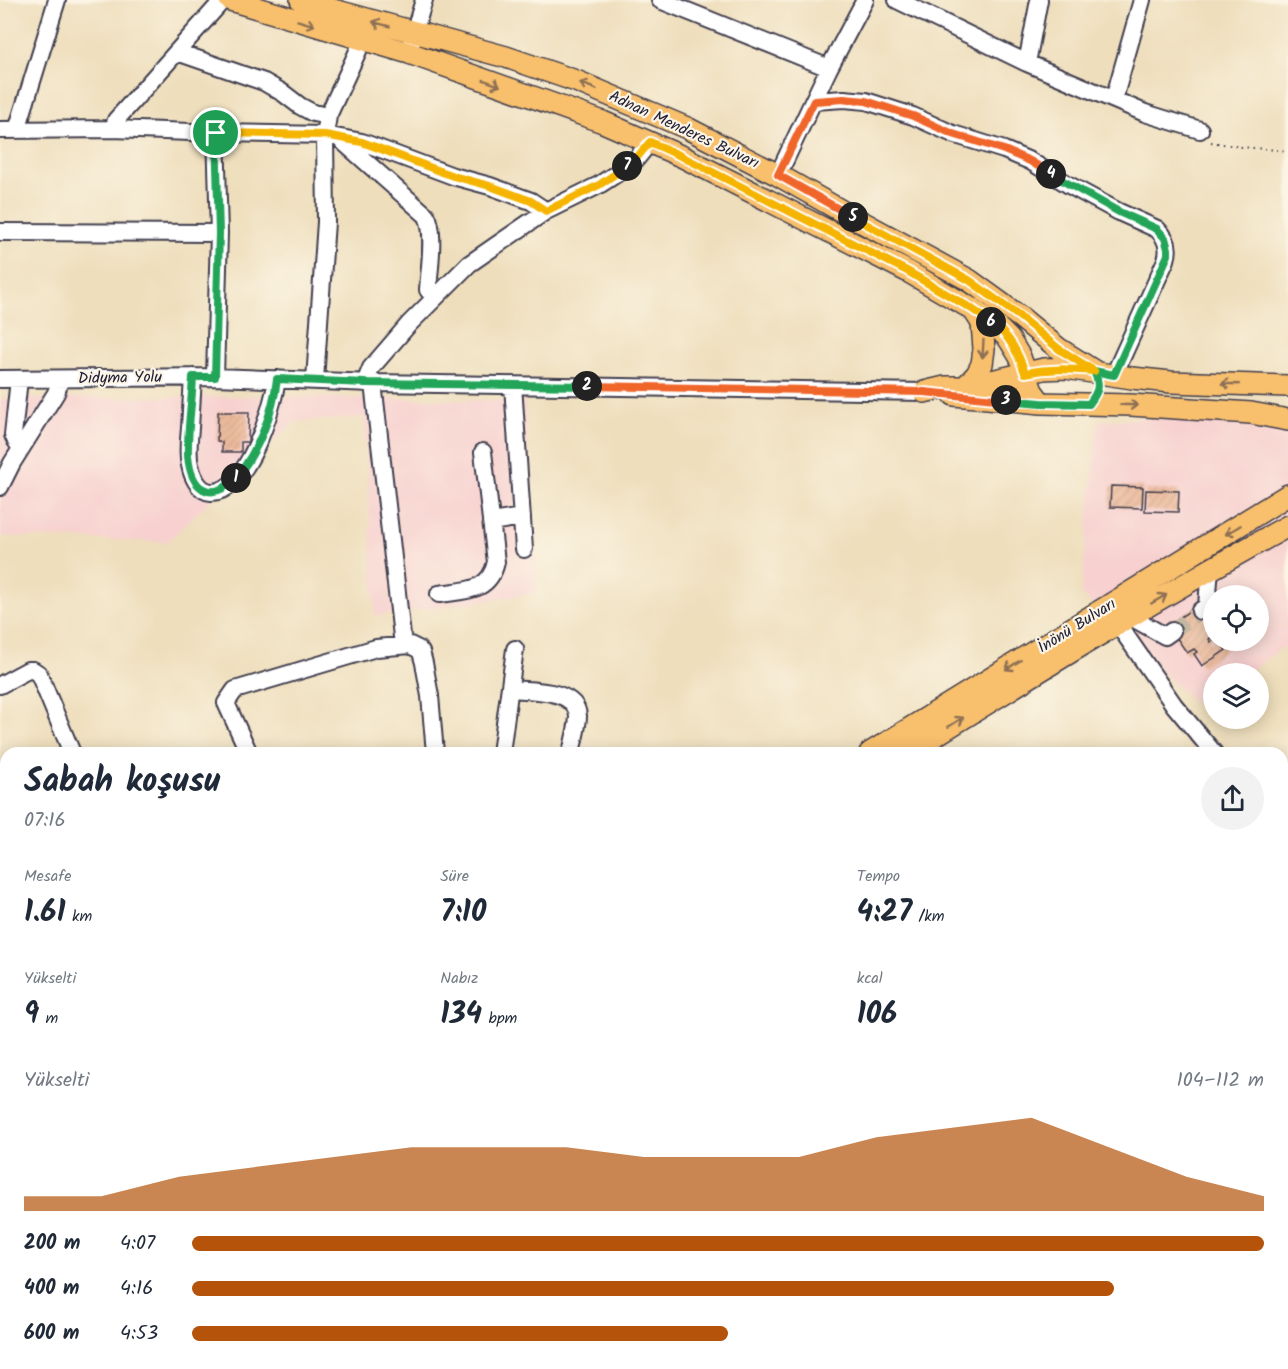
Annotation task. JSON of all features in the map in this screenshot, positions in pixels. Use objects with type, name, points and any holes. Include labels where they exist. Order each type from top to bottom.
[{"type":"main road","name":"Adnan Menderes Bulvarı","points":[[230,0],[363,40],[411,43],[506,57],[576,81],[687,128],[778,175],[969,280],[1059,349],[1104,373]]},
{"type":"main road","name":"Adnan Menderes Bulvarı","points":[[301,0],[650,142],[907,271],[994,324],[1009,339],[1020,357],[1032,391],[1041,403]]},
{"type":"main road","points":[[965,387],[977,374],[982,364],[984,349],[982,323],[972,309]]},
{"type":"main road","points":[[924,392],[945,387],[965,387],[1044,369],[1065,368],[1171,382],[1288,386]]},
{"type":"main road","points":[[1089,404],[1096,393],[1098,381],[1104,373]]},
{"type":"main road","points":[[924,392],[1041,403],[1131,405],[1251,413],[1288,420]]},
{"type":"main road","name":"İnönü Bulvarı","points":[[880,747],[1286,495]]},
{"type":"main road","name":"İnönü Bulvarı","points":[[917,747],[1210,568],[1288,526]]},
{"type":"street","points":[[17,130],[57,0]]},
{"type":"street","points":[[112,129],[116,120],[223,0]]},
{"type":"street","points":[[411,43],[424,0]]},
{"type":"street","points":[[660,0],[829,68]]},
{"type":"street","points":[[778,175],[829,68],[865,0]]},
{"type":"street","points":[[897,0],[1027,63],[1204,135]]},
{"type":"street","points":[[1027,63],[1039,0]]},
{"type":"street","points":[[1114,99],[1142,0]]},
{"type":"street","points":[[315,380],[332,137],[328,116],[363,40]]},
{"type":"street","points":[[177,52],[264,82],[313,113],[328,116]]},
{"type":"street","points":[[814,101],[844,99],[866,101],[913,116],[953,134],[1030,161],[1119,212],[1157,229],[1165,238],[1168,249],[1166,260],[1104,373]]},
{"type":"street","points":[[0,130],[112,129],[332,137],[362,142],[453,176],[531,201],[546,211]]},
{"type":"street","points":[[215,377],[219,233],[216,133]]},
{"type":"street","points":[[332,137],[429,218],[431,230],[428,290],[435,298]]},
{"type":"street","points":[[403,645],[369,383],[370,368],[409,324],[469,264],[546,211],[599,185],[626,167],[650,142]]},
{"type":"street","points":[[0,232],[219,233]]},
{"type":"street","points":[[193,377],[189,462],[200,487],[211,492],[221,490],[231,483],[250,457],[272,408],[277,379]]},
{"type":"street","name":"Didyma Yolu","points":[[0,379],[215,377],[369,383],[924,392]]},
{"type":"street","points":[[0,487],[21,448],[56,393],[61,378]]},
{"type":"street","points":[[19,379],[13,435],[21,448]]},
{"type":"street","points":[[513,385],[524,549]]},
{"type":"street","points":[[439,594],[477,588],[490,577],[496,562],[483,452]]},
{"type":"street","points":[[491,522],[522,517]]},
{"type":"street","points":[[1200,611],[1207,606],[1210,568]]},
{"type":"street","points":[[1123,620],[1165,636],[1172,631]]},
{"type":"street","points":[[1123,620],[1174,705],[1209,747]]},
{"type":"street","points":[[246,747],[226,703],[235,690],[376,648],[410,645],[415,646],[421,652],[430,696],[432,747]]},
{"type":"street","points":[[502,747],[515,649]]},
{"type":"street","points":[[0,685],[28,670],[36,671],[69,747]]},
{"type":"street","points":[[510,689],[553,692],[571,702],[578,716],[572,747]]},
{"type":"path","points":[[1204,135],[1242,147],[1288,151]]},
{"type":"shaded area","points":[[259,396],[524,401],[538,593],[375,616],[364,417],[294,422],[167,542],[0,536],[0,399]]},
{"type":"shaded area","points":[[1251,413],[1288,422],[1288,644],[1260,663],[1203,663],[1203,703],[1198,706],[1081,594],[1098,421]]},
{"type":"building","points":[[218,412],[249,412],[248,442],[241,442],[241,452],[222,452],[222,442],[217,441]]},
{"type":"building","points":[[1111,486],[1143,487],[1142,508],[1110,507]]},
{"type":"building","points":[[1146,490],[1179,491],[1178,512],[1145,511]]},
{"type":"building","points":[[1197,606],[1203,615],[1203,651],[1224,651],[1203,663],[1202,666],[1194,654],[1197,652],[1194,649],[1187,653],[1168,625]]},
{"type":"tunnel","points":[[1172,631],[1200,611]]},
{"type":"route","points":[[216,133],[219,233],[215,377],[193,377],[188,448],[191,470],[200,487],[207,492],[221,490],[236,479],[241,472],[255,448],[272,408],[277,379],[365,383],[924,392],[1041,403],[1089,404],[1098,387],[1094,371],[1114,375],[1168,255],[1165,238],[1157,229],[1119,212],[1030,161],[953,134],[913,116],[866,101],[844,99],[814,101],[778,175],[969,280],[1059,349],[1094,371],[1065,368],[1025,373],[1020,357],[1009,339],[994,324],[972,309],[907,271],[650,142],[633,162],[599,185],[546,211],[531,201],[432,169],[362,142],[325,135],[216,133]]}]
